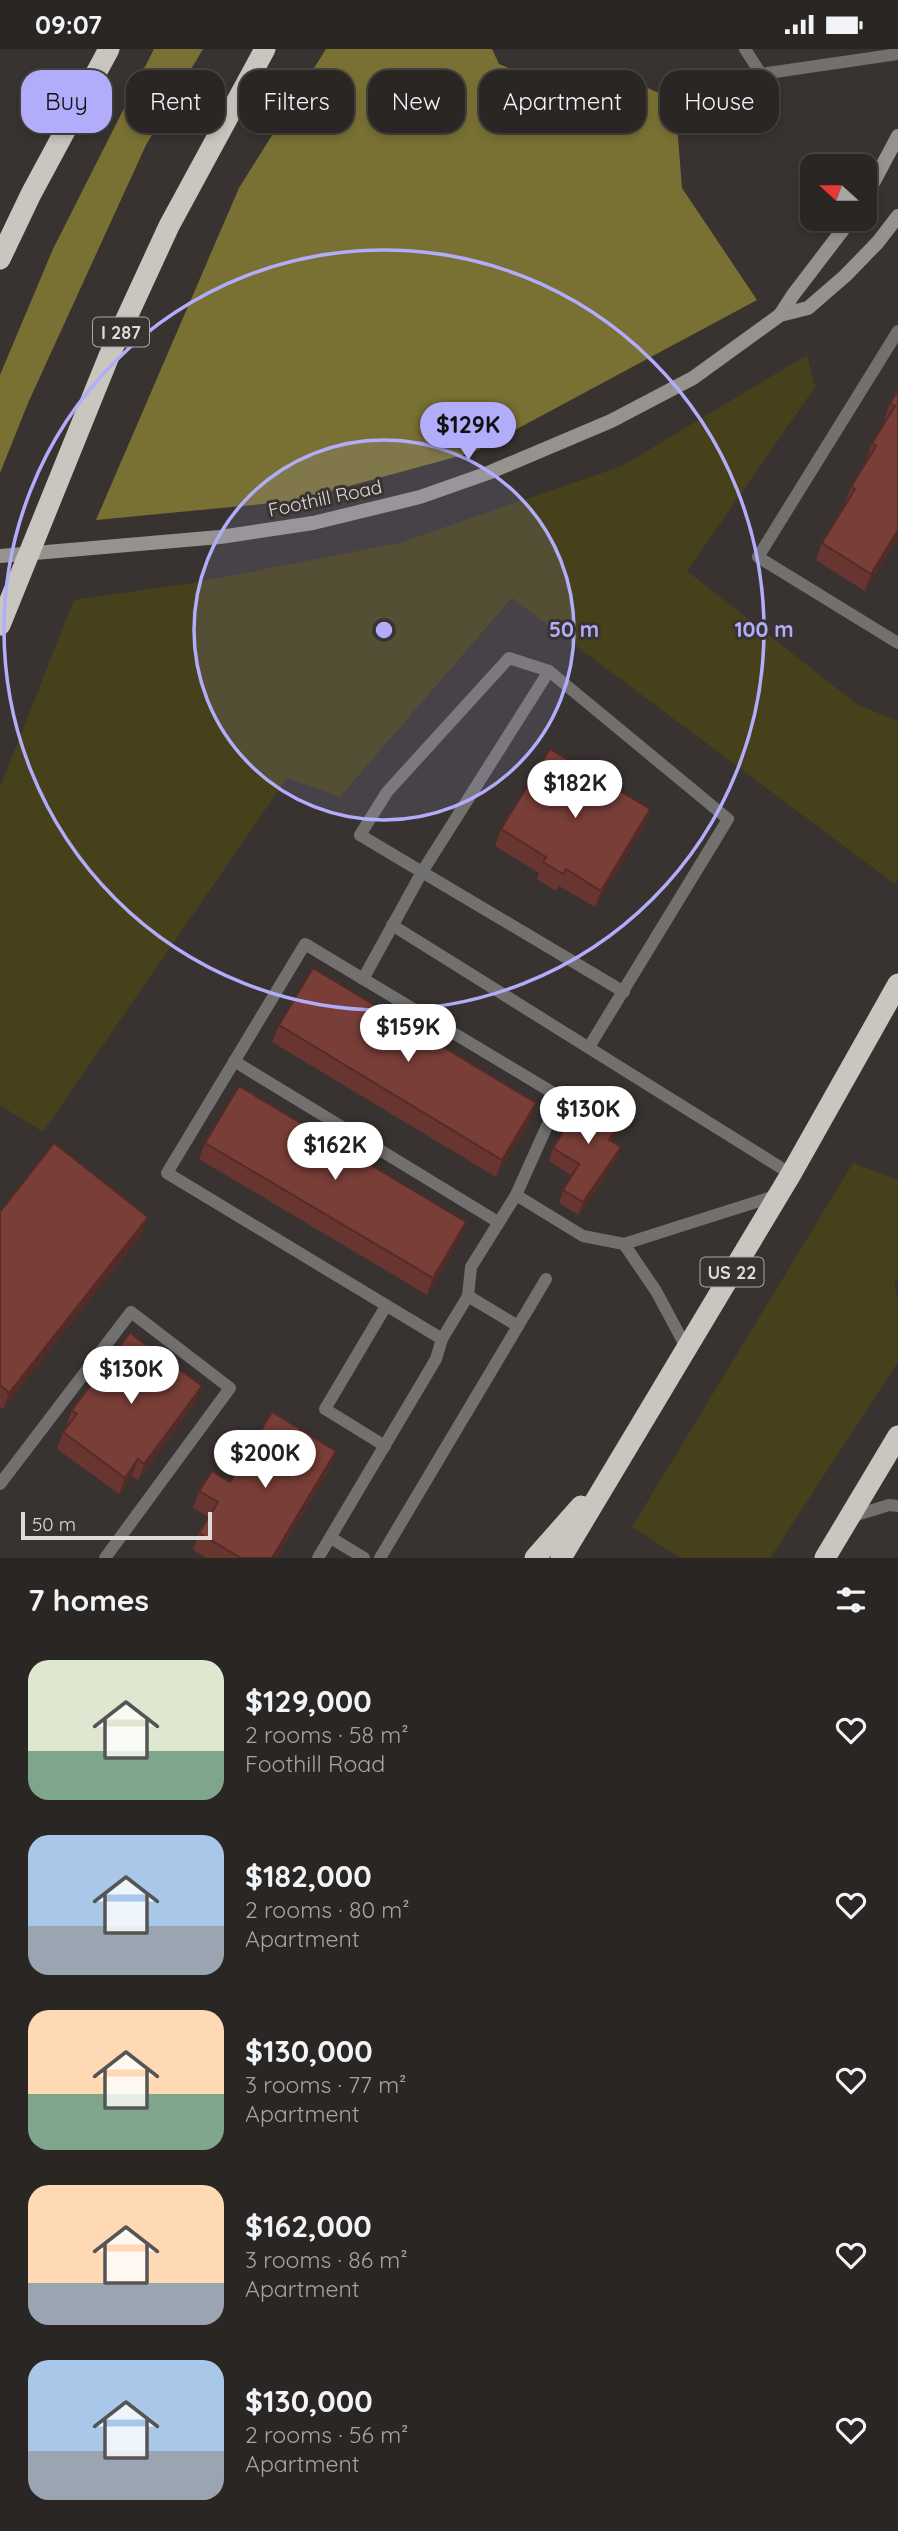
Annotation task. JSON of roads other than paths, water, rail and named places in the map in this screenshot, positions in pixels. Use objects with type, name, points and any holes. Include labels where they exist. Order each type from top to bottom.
[{"type":"highway","points":[[0,259],[31,194],[109,49]]},
{"type":"highway","name":"I 287","points":[[0,625],[115,344],[169,226],[265,49]]},
{"type":"highway","name":"US 22","points":[[561,1558],[792,1174],[898,984]]},
{"type":"highway","points":[[825,1558],[898,1436]]},
{"type":"highway","points":[[536,1558],[619,1462]]},
{"type":"street","points":[[877,176],[898,136]]},
{"type":"street","name":"Foothill Road","points":[[0,556],[220,537],[313,523],[420,496],[488,473],[611,421],[693,378],[780,316],[808,307],[836,284],[878,242],[898,216]]},
{"type":"street","name":"Foothill Road","points":[[780,316],[842,231]]},
{"type":"lane","points":[[750,52],[761,74],[898,54]]},
{"type":"lane","points":[[898,331],[758,557],[898,643]]},
{"type":"lane","points":[[589,1047],[624,992],[728,819],[549,671],[509,658],[387,792],[360,835],[624,992]]},
{"type":"lane","points":[[363,979],[422,872],[549,671]]},
{"type":"lane","points":[[392,925],[792,1174]]},
{"type":"lane","points":[[318,1558],[436,1359],[442,1339],[468,1296],[471,1267],[516,1195],[560,1097],[305,944],[167,1173],[442,1339]]},
{"type":"lane","points":[[234,1061],[498,1222]]},
{"type":"lane","points":[[516,1195],[583,1236],[624,1244],[779,1195]]},
{"type":"lane","points":[[624,1244],[656,1291],[686,1347]]},
{"type":"lane","points":[[380,1558],[545,1279]]},
{"type":"lane","points":[[468,1296],[518,1326]]},
{"type":"lane","points":[[385,1446],[325,1409],[386,1306]]},
{"type":"lane","points":[[0,1484],[131,1312],[230,1388],[105,1558]]},
{"type":"lane","points":[[850,1517],[889,1505],[898,1506]]},
{"type":"lane","points":[[331,1538],[364,1558]]}]
